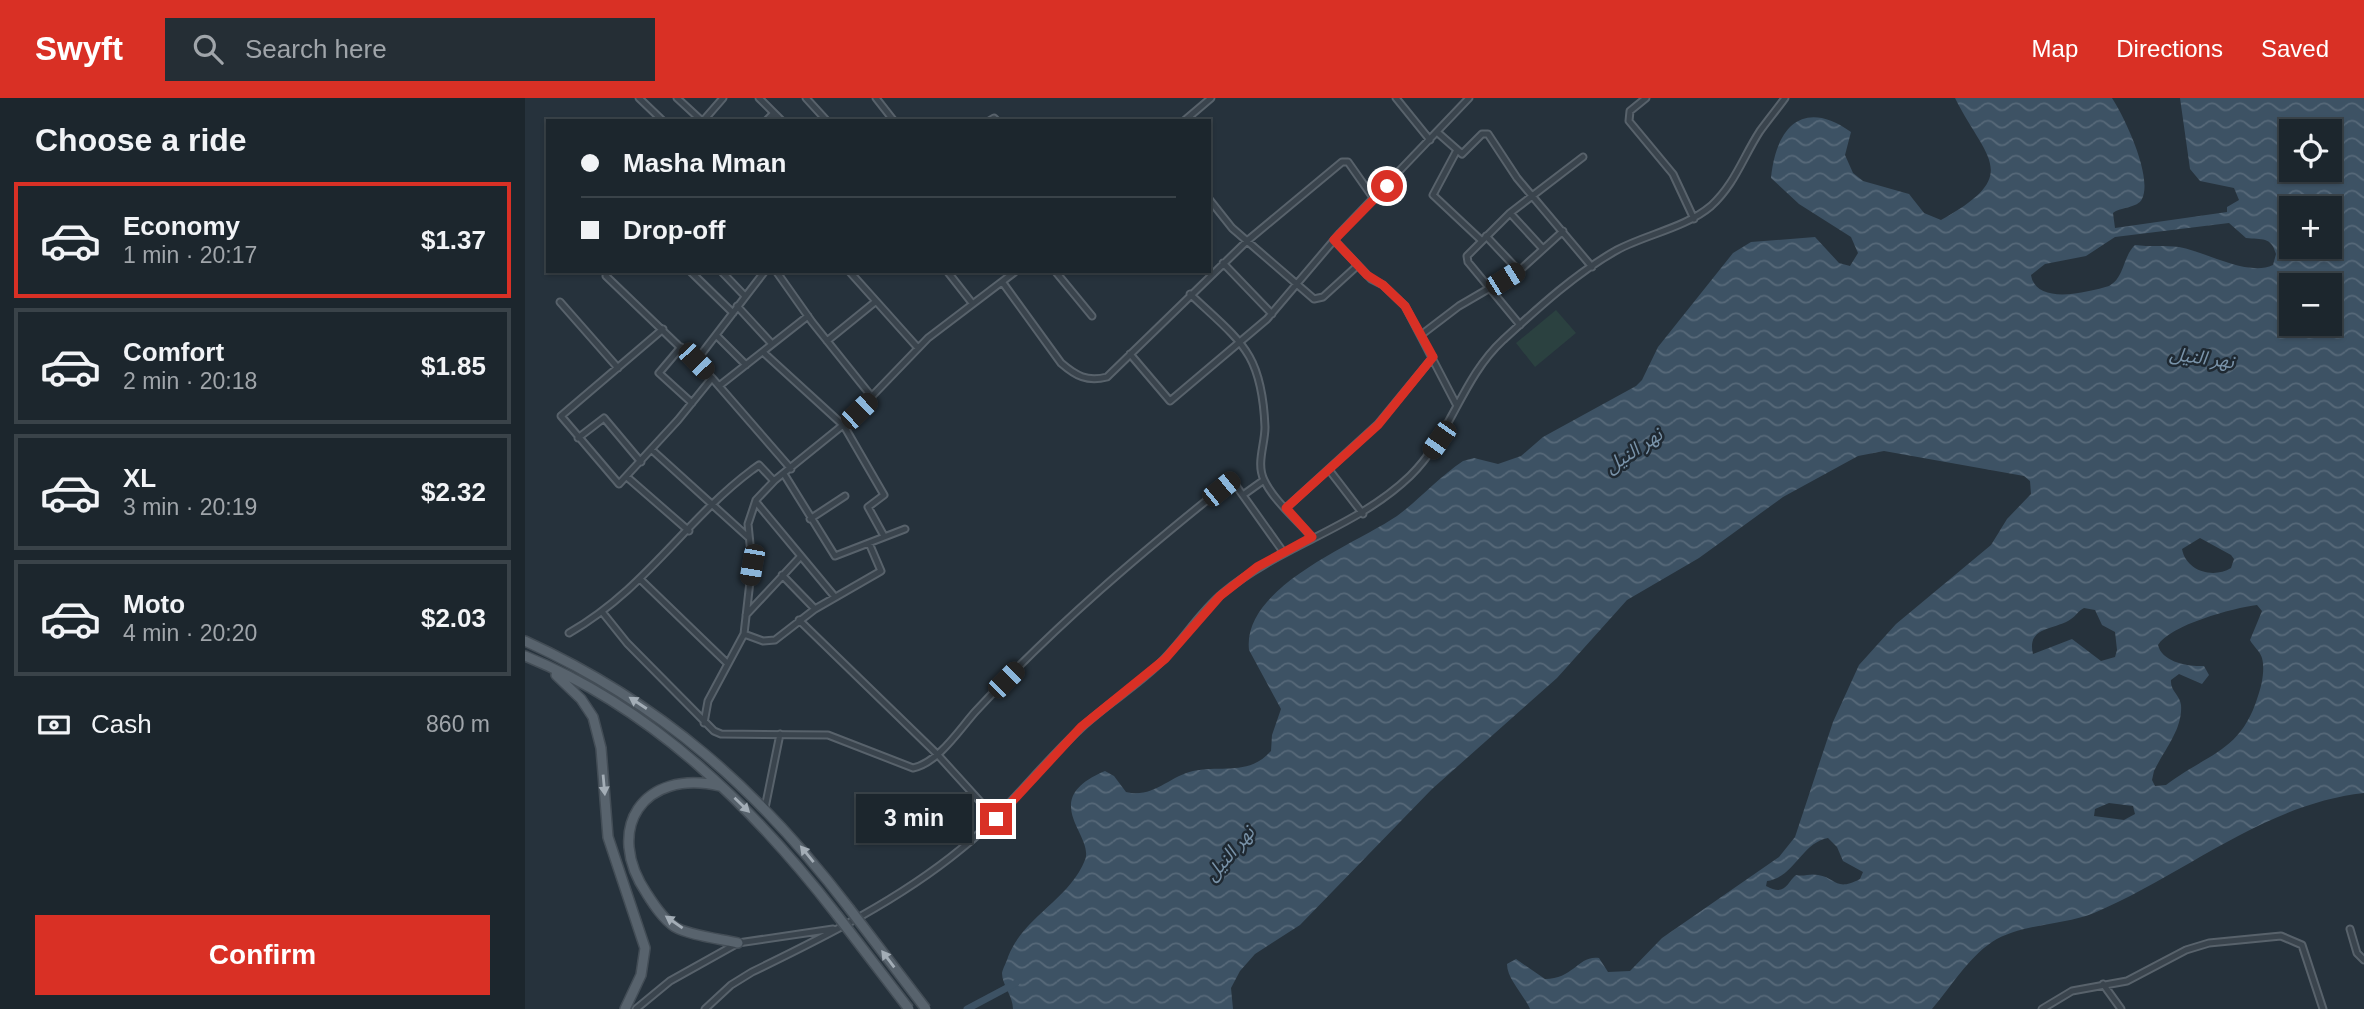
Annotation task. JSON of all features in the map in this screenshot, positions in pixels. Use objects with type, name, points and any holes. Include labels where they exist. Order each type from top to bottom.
[{"type":"main road","points":[[525,641],[593,675],[649,710],[714,760],[765,808],[808,855],[926,1009]]},
{"type":"main road","points":[[525,656],[544,664],[641,722],[722,786],[780,844],[909,1009]]},
{"type":"main road","points":[[544,664],[587,708],[593,717],[601,748],[608,837],[645,948],[641,975],[625,1009]]},
{"type":"main road","points":[[722,786],[689,782],[657,791],[637,807],[629,827],[627,848],[640,884],[656,908],[676,927],[738,943]]},
{"type":"street","points":[[639,98],[661,119]]},
{"type":"street","points":[[677,98],[701,119]]},
{"type":"street","points":[[705,119],[723,98]]},
{"type":"street","points":[[759,98],[780,119]]},
{"type":"street","points":[[806,98],[825,119]]},
{"type":"street","points":[[876,98],[892,119]]},
{"type":"street","points":[[1186,119],[1211,98]]},
{"type":"street","points":[[1396,98],[1430,140]]},
{"type":"street","points":[[1130,354],[1170,401],[1272,314],[1334,240],[1469,98]]},
{"type":"street","points":[[1646,98],[1630,111],[1629,121],[1673,174],[1694,219]]},
{"type":"street","points":[[705,1009],[731,985],[752,972],[837,928],[904,889],[959,852],[996,819],[1081,727],[1165,659],[1220,596],[1257,567],[1312,537],[1363,514],[1385,498],[1425,460],[1481,364],[1520,325],[1592,267],[1635,241],[1694,219],[1735,179],[1759,132],[1785,98]]},
{"type":"street","points":[[769,119],[774,113]]},
{"type":"street","points":[[710,115],[715,119]]},
{"type":"street","points":[[1437,132],[1464,153],[1482,134],[1488,134],[1517,178],[1592,267]]},
{"type":"street","points":[[1457,150],[1433,195],[1519,271]]},
{"type":"street","points":[[1520,325],[1467,259],[1483,238],[1510,214],[1583,157]]},
{"type":"street","points":[[1003,283],[1061,363],[1072,372],[1094,380],[1107,377],[1247,241],[1345,161],[1374,199]]},
{"type":"street","points":[[1211,202],[1223,219],[1247,241],[1296,284],[1319,299],[1357,266]]},
{"type":"street","points":[[1510,214],[1543,249]]},
{"type":"street","points":[[1422,335],[1459,306],[1519,271],[1563,231]]},
{"type":"street","points":[[1334,240],[1357,266],[1405,306],[1456,404]]},
{"type":"street","points":[[1223,263],[1272,314]]},
{"type":"street","points":[[607,273],[606,276],[696,361],[792,469]]},
{"type":"street","points":[[692,273],[733,313]]},
{"type":"street","points":[[723,273],[744,295]]},
{"type":"street","points":[[696,361],[763,273]]},
{"type":"street","points":[[777,273],[807,316],[872,397]]},
{"type":"street","points":[[851,273],[918,348]]},
{"type":"street","points":[[949,273],[972,303]]},
{"type":"street","points":[[704,723],[708,701],[744,634],[752,565],[748,520],[755,502],[774,481],[844,426],[918,348],[972,303],[1003,283],[1012,273]]},
{"type":"street","points":[[1057,273],[1092,316]]},
{"type":"street","points":[[1190,294],[1240,342],[1253,359],[1258,374],[1265,425],[1261,458],[1264,480],[1312,537]]},
{"type":"street","points":[[560,302],[618,368]]},
{"type":"street","points":[[827,341],[876,302]]},
{"type":"street","points":[[737,306],[772,344]]},
{"type":"street","points":[[719,386],[807,316]]},
{"type":"street","points":[[663,329],[563,413],[563,419],[619,484],[652,450],[712,378]]},
{"type":"street","points":[[716,336],[745,365]]},
{"type":"street","points":[[681,347],[659,373],[692,403]]},
{"type":"street","points":[[763,352],[844,426],[884,495],[868,506],[884,536]]},
{"type":"street","points":[[1286,508],[1378,425],[1433,357]]},
{"type":"street","points":[[578,438],[604,418],[641,462]]},
{"type":"street","points":[[652,450],[749,537]]},
{"type":"street","points":[[569,633],[603,613],[641,580],[713,505],[757,466],[774,481]]},
{"type":"street","points":[[1330,471],[1363,514]]},
{"type":"street","points":[[784,474],[835,556],[905,529]]},
{"type":"street","points":[[627,477],[689,531]]},
{"type":"street","points":[[603,613],[704,723],[721,734],[828,735],[907,767],[919,767],[937,754],[989,696],[1071,618],[1233,480],[1284,553]]},
{"type":"street","points":[[1243,495],[1264,480]]},
{"type":"street","points":[[810,519],[845,496]]},
{"type":"street","points":[[755,502],[835,597]]},
{"type":"street","points":[[744,634],[767,642],[775,640],[815,609],[881,571],[869,543]]},
{"type":"street","points":[[745,615],[801,556]]},
{"type":"street","points":[[782,575],[815,609]]},
{"type":"street","points":[[641,580],[728,664]]},
{"type":"street","points":[[799,621],[937,754],[996,819]]},
{"type":"street","points":[[765,808],[780,734]]},
{"type":"street","points":[[636,1009],[670,981],[738,943],[837,928]]},
{"type":"street","points":[[2350,929],[2357,953],[2364,960]]},
{"type":"street","points":[[2042,1009],[2071,991],[2127,981],[2186,950],[2209,943],[2281,936],[2302,946],[2323,1009]]},
{"type":"street","points":[[2103,984],[2121,1009]]},
{"type":"green space","points":[[1556,310],[1576,333],[1535,367],[1516,343]]},
{"type":"water","name":"نهر النيل","points":[[1955,98],[2112,98],[2136,148],[2144,177],[2140,202],[2113,213],[2115,228],[2227,212],[2227,207],[2239,200],[2234,188],[2200,181],[2190,169],[2180,98],[2364,98],[2364,793],[2327,800],[2258,826],[2094,913],[2016,931],[1992,942],[1975,956],[1932,1009],[1530,1009],[1510,975],[1507,964],[1516,959],[1545,979],[1563,975],[1592,958],[1599,958],[1608,972],[1630,971],[1662,938],[1779,857],[1795,837],[1833,722],[1859,665],[1896,624],[1991,545],[2007,519],[2031,494],[2030,481],[2024,476],[1884,451],[1858,456],[1783,497],[1699,558],[1627,600],[1557,678],[1432,789],[1300,925],[1255,954],[1240,971],[1231,988],[1233,1009],[1013,1009],[1002,973],[1008,957],[1024,931],[1068,886],[1085,860],[1086,850],[1071,805],[1074,794],[1085,782],[1105,771],[1114,776],[1126,792],[1144,792],[1193,771],[1254,764],[1271,751],[1272,735],[1281,709],[1249,650],[1252,627],[1263,607],[1281,588],[1304,570],[1397,516],[1463,461],[1474,458],[1498,464],[1521,456],[1543,437],[1636,386],[1642,380],[1658,347],[1733,253],[1751,242],[1815,237],[1839,263],[1850,266],[1858,253],[1851,237],[1799,204],[1771,178],[1779,145],[1795,123],[1806,118],[1819,118],[1834,122],[1851,132],[1845,155],[1853,173],[1863,181],[1909,194],[1924,213],[1941,220],[1966,204],[1982,190],[1990,178],[1986,152]],"holes":[[[2229,223],[2246,238],[2269,242],[2276,254],[2273,265],[2252,268],[2179,247],[2135,245],[2118,278],[2109,286],[2076,293],[2052,294],[2035,285],[2031,275],[2045,264],[2086,256],[2115,237]],[[2200,538],[2234,559],[2231,568],[2209,573],[2189,563],[2182,549]],[[2257,605],[2262,611],[2250,640],[2261,655],[2263,677],[2251,715],[2242,729],[2221,750],[2166,785],[2155,786],[2152,780],[2154,771],[2176,731],[2181,714],[2181,705],[2171,680],[2179,674],[2202,684],[2209,675],[2204,666],[2191,666],[2170,659],[2160,651],[2158,645],[2188,624]],[[2084,608],[2095,610],[2102,625],[2115,632],[2115,657],[2101,661],[2072,639],[2033,654],[2032,645],[2038,634],[2065,623]],[[2109,803],[2133,806],[2135,814],[2124,820],[2094,816],[2095,809]],[[1828,838],[1837,847],[1843,861],[1863,872],[1860,879],[1841,884],[1812,874],[1796,875],[1782,889],[1766,886],[1767,881],[1785,873],[1811,846]]]},
{"type":"waterway","points":[[967,1009],[1016,983]]},
{"type":"route","points":[[996,819],[1081,727],[1165,659],[1220,596],[1257,567],[1312,537],[1286,508],[1378,425],[1433,357],[1405,306],[1383,285],[1371,279],[1334,240],[1387,186]]}]
